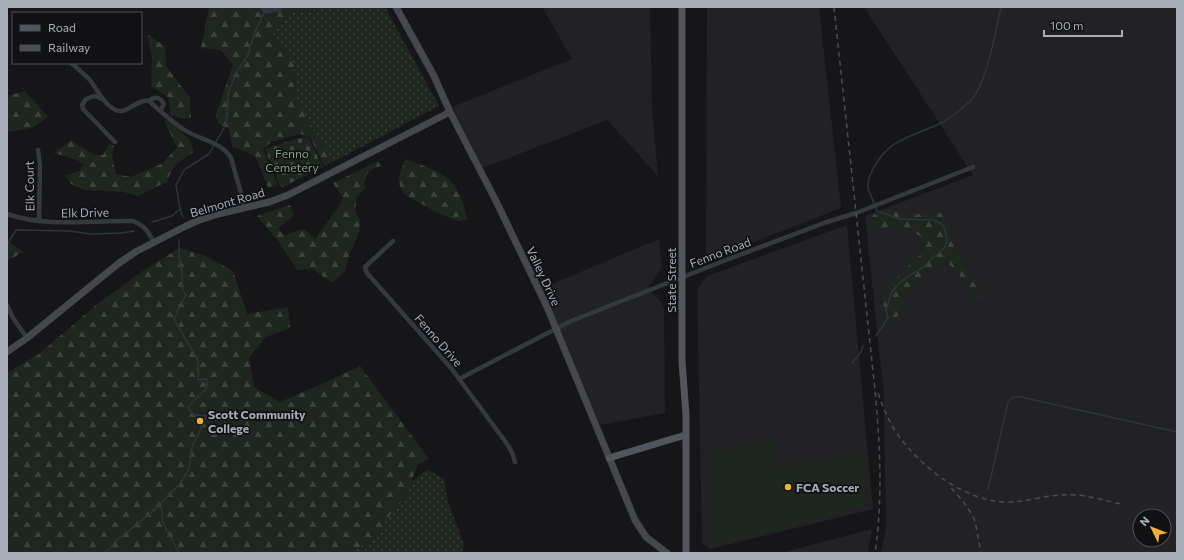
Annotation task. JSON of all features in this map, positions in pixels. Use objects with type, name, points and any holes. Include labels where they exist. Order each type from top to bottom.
[{"type":"main road","name":"State Street","points":[[682,7],[682,362],[686,414],[686,553]]},
{"type":"main road","points":[[609,458],[686,435]]},
{"type":"street","name":"Valley Drive","points":[[396,7],[434,76],[450,112],[496,201],[546,307],[635,520],[646,537],[667,553]]},
{"type":"street","points":[[72,64],[90,81],[98,91],[102,100]]},
{"type":"street","points":[[115,142],[83,109],[82,105],[86,99],[94,96],[115,110],[120,111],[142,101],[149,101],[157,97],[164,104],[160,111]]},
{"type":"street","points":[[149,101],[182,128],[226,151],[231,158],[245,208]]},
{"type":"street","name":"Belmont Road","points":[[7,352],[27,338],[119,263],[137,251],[186,226],[218,214],[269,202],[293,193],[450,112]]},
{"type":"street","name":"Elk Court","points":[[38,150],[40,165],[39,221]]},
{"type":"street","name":"Fenno Road","points":[[459,379],[572,321],[682,277],[824,223],[856,213],[973,167]]},
{"type":"street","name":"Elk Drive","points":[[7,214],[18,218],[39,221],[76,223],[132,221],[139,223],[145,228],[154,242]]},
{"type":"street","name":"Fenno Drive","points":[[393,241],[365,267],[367,273],[459,379],[505,441],[512,452],[515,462]]},
{"type":"street","points":[[7,305],[13,318],[27,338]]},
{"type":"shaded area","points":[[542,7],[650,7],[652,105],[658,176],[607,120],[483,168],[452,107],[572,59]]},
{"type":"shaded area","points":[[707,7],[819,7],[841,208],[706,261]]},
{"type":"shaded area","points":[[864,7],[1177,7],[1177,553],[881,553],[886,526],[884,397],[865,216],[973,175]]},
{"type":"shaded area","points":[[847,225],[873,509],[710,549],[702,543],[697,290],[707,276]]},
{"type":"shaded area","points":[[659,239],[662,268],[648,288],[660,301],[664,309],[665,413],[600,425],[542,288]]},
{"type":"shaded area","points":[[872,529],[868,553],[781,553]]},
{"type":"green space","points":[[209,7],[334,7],[289,13],[271,37],[294,63],[296,100],[333,162],[324,166],[310,137],[300,134],[271,142],[263,149],[278,186],[268,187],[255,156],[232,146],[229,128],[218,124],[216,114],[233,65],[221,50],[201,48]]},
{"type":"green space","points":[[334,7],[385,7],[439,106],[333,162],[296,100],[294,63],[271,37],[289,13]]},
{"type":"green space","points":[[148,35],[165,46],[166,66],[190,98],[191,118],[183,119],[171,115],[168,97],[151,86],[152,58]]},
{"type":"green space","points":[[25,91],[48,117],[32,128],[7,132],[7,96]]},
{"type":"green space","points":[[168,120],[191,141],[193,152],[175,165],[166,182],[138,196],[125,192],[84,190],[71,184],[65,175],[79,171],[84,165],[77,160],[54,153],[71,140],[94,155],[103,155],[109,144],[114,146],[112,156],[116,174],[131,177],[163,163],[177,147],[164,121]]},
{"type":"green space","name":"Fenno Cemetery","points":[[308,137],[323,167],[281,188],[265,149],[295,139]]},
{"type":"green space","points":[[405,159],[438,172],[449,180],[459,193],[468,220],[458,221],[440,214],[403,194],[398,180]]},
{"type":"green space","points":[[378,161],[381,166],[367,173],[365,188],[357,197],[355,211],[360,221],[359,233],[349,255],[345,271],[332,283],[313,269],[297,270],[279,242],[257,216],[290,205],[294,215],[278,229],[285,235],[304,229],[315,239],[337,209],[343,198],[333,183]]},
{"type":"green space","points":[[887,209],[906,215],[923,214],[935,210],[941,213],[947,224],[954,247],[982,297],[973,298],[959,274],[947,263],[934,267],[912,284],[893,326],[885,316],[882,292],[920,255],[924,246],[923,239],[916,234],[907,231],[896,229],[868,230],[873,215]]},
{"type":"green space","points":[[7,240],[23,252],[7,261]]},
{"type":"green space","name":"Scott Community College","points":[[180,248],[204,255],[233,271],[247,314],[288,307],[290,328],[266,337],[249,358],[254,387],[280,402],[360,366],[429,459],[418,464],[405,498],[392,512],[374,538],[349,553],[7,553],[7,373],[39,354],[96,305],[144,270]]},
{"type":"green space","name":"FCA Soccer","points":[[775,440],[779,467],[790,465],[790,463],[863,454],[866,506],[786,528],[715,545],[711,537],[713,451]]},
{"type":"green space","points":[[427,469],[444,479],[448,502],[464,545],[462,553],[349,553],[374,538],[392,512],[405,498],[410,483]]},
{"type":"waterway","points":[[265,7],[266,9],[278,7]]},
{"type":"waterway","points":[[874,204],[868,189],[868,182],[880,157],[888,149],[904,138],[933,127],[950,118],[963,108],[978,90],[987,68],[1001,7]]},
{"type":"waterway","points":[[183,217],[180,209],[176,185],[184,170],[209,154],[225,126],[228,94],[236,73],[248,55],[255,32],[266,9]]},
{"type":"waterway","points":[[876,207],[877,211],[900,219],[934,220],[943,225],[947,241],[944,249],[925,266],[903,280],[892,291],[886,310],[888,318],[876,336]]},
{"type":"waterway","points":[[152,222],[172,216],[180,209]]},
{"type":"waterway","points":[[7,245],[16,230],[70,231],[91,234],[134,231]]},
{"type":"waterway","points":[[106,553],[115,542],[151,513],[180,484],[189,469],[192,447],[207,416],[193,415],[188,407],[207,388],[207,379],[198,380],[198,360],[174,318],[186,295],[183,291],[182,285],[179,240]]},
{"type":"waterway","points":[[852,363],[861,352],[863,346]]},
{"type":"waterway","points":[[988,490],[1008,402],[1013,397],[1021,397],[1177,432]]},
{"type":"waterway","points":[[161,504],[163,523],[179,553]]},
{"type":"railway","points":[[834,7],[877,410],[880,491],[878,532],[875,553]]},
{"type":"railway","points":[[878,393],[896,432],[917,457],[943,479],[972,495],[988,500],[1003,502],[1076,495],[1121,504]]},
{"type":"railway","points":[[951,488],[964,503],[975,521],[981,553]]},
{"type":"place","name":"Scott Community College","points":[[200,421]]},
{"type":"place","name":"FCA Soccer","points":[[788,487]]}]
